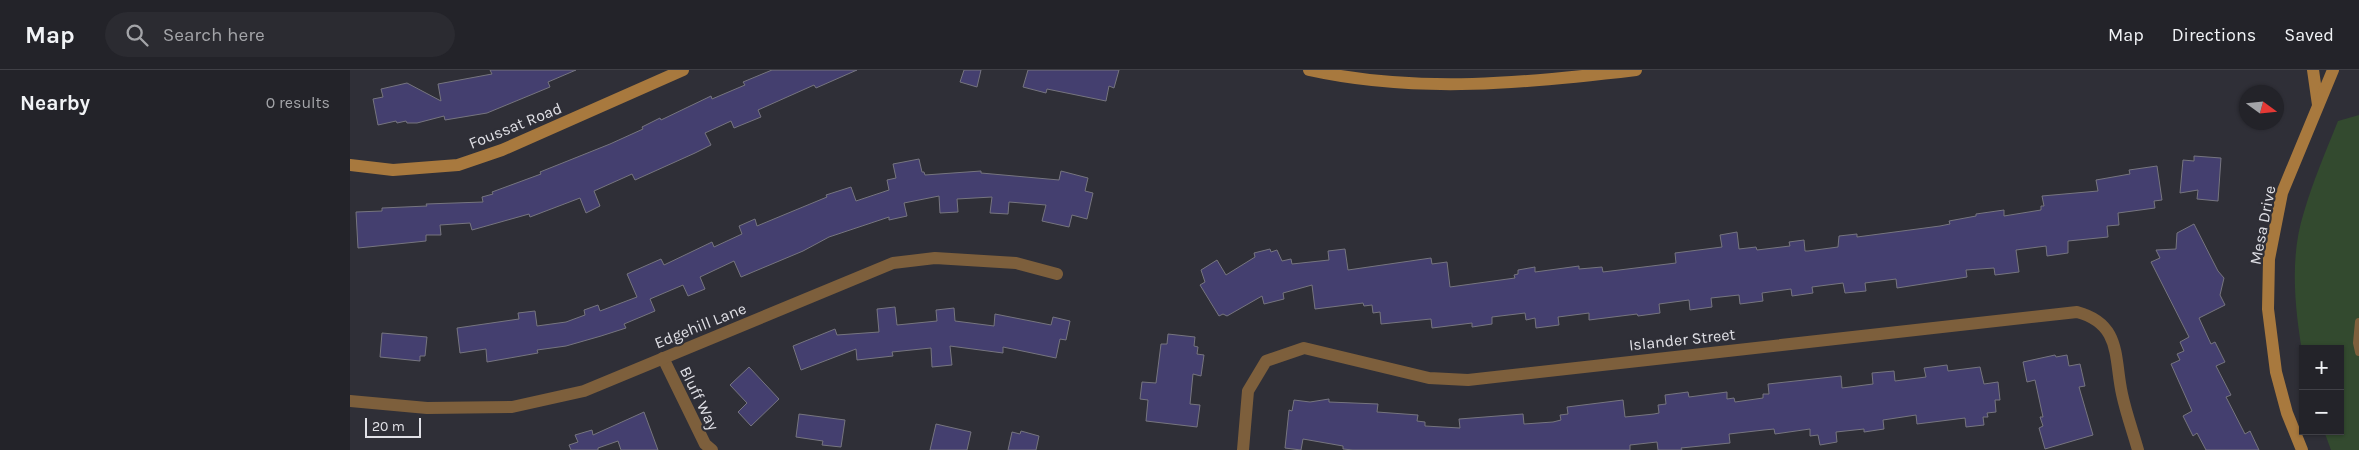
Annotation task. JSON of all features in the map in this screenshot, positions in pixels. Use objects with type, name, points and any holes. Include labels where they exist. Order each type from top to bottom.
[{"type":"main road","name":"Foussat Road","points":[[350,165],[393,170],[458,165],[502,150],[683,70]]},
{"type":"main road","points":[[1309,70],[1335,76],[1449,86],[1548,81],[1636,70]]},
{"type":"main road","points":[[2313,70],[2318,105]]},
{"type":"main road","name":"Mesa Drive","points":[[2302,450],[2287,414],[2276,372],[2268,309],[2269,259],[2282,193],[2333,70]]},
{"type":"street","name":"Edgehill Lane","points":[[350,401],[427,408],[512,407],[584,391],[893,263],[935,258],[1016,263],[1057,274]]},
{"type":"street","name":"Islander Street","points":[[1243,450],[1248,391],[1266,361],[1304,348],[1429,378],[1468,380],[2077,312],[2094,316],[2115,342],[2122,394],[2138,450]]},
{"type":"street","name":"Bluff Way","points":[[662,358],[705,444],[712,450]]},
{"type":"lane","points":[[2359,322],[2357,343],[2359,352]]},
{"type":"green space","points":[[2359,115],[2359,450],[2331,450],[2325,435],[2344,435],[2344,345],[2301,345],[2296,303],[2295,266],[2299,230],[2320,166],[2338,121]]},
{"type":"building","points":[[490,70],[576,70],[548,82],[550,87],[487,113],[445,120],[444,116],[417,123],[407,123],[406,121],[397,123],[396,121],[378,125],[373,99],[383,97],[381,89],[407,83],[441,101],[438,84],[492,74]]},
{"type":"building","points":[[772,70],[857,70],[816,88],[814,85],[758,110],[761,117],[734,128],[731,121],[705,133],[711,145],[695,153],[635,180],[632,174],[594,191],[600,206],[586,213],[580,198],[530,217],[529,214],[472,230],[470,223],[440,225],[441,235],[426,235],[426,241],[358,248],[356,212],[382,211],[382,208],[427,206],[426,204],[483,202],[482,197],[493,194],[492,192],[541,174],[540,172],[610,144],[643,129],[642,127],[660,118],[661,120],[711,96],[712,99],[745,85],[743,82]]},
{"type":"building","points":[[964,70],[981,70],[977,87],[960,82]]},
{"type":"building","points":[[1028,70],[1119,70],[1114,88],[1109,86],[1106,101],[1047,89],[1046,93],[1023,87]]},
{"type":"building","points":[[2194,156],[2221,158],[2218,201],[2197,199],[2198,190],[2180,193],[2183,160],[2194,161]]},
{"type":"building","points":[[919,159],[922,172],[925,175],[981,171],[981,173],[1059,180],[1061,171],[1088,178],[1085,191],[1093,193],[1087,219],[1072,215],[1069,227],[1042,221],[1046,205],[1009,202],[1008,214],[990,213],[992,197],[957,199],[958,212],[940,213],[939,196],[904,203],[907,216],[889,220],[889,217],[829,237],[803,251],[741,277],[734,261],[700,277],[705,289],[688,296],[683,285],[650,299],[655,311],[624,324],[626,328],[566,346],[537,350],[538,353],[487,362],[486,349],[460,353],[457,328],[519,319],[518,313],[535,311],[537,326],[566,322],[585,315],[584,310],[598,305],[600,311],[637,297],[627,274],[661,259],[664,265],[712,242],[714,247],[742,234],[739,226],[755,219],[757,226],[827,197],[826,195],[851,187],[856,201],[889,190],[887,180],[896,178],[893,164]]},
{"type":"building","points":[[2157,166],[2162,200],[2154,201],[2155,208],[2118,213],[2119,225],[2107,226],[2108,237],[2068,241],[2068,253],[2047,256],[2046,246],[2016,250],[2019,272],[1995,275],[1994,268],[1966,270],[1967,277],[1897,288],[1896,279],[1865,283],[1866,291],[1845,293],[1843,283],[1812,287],[1813,293],[1792,296],[1791,289],[1762,293],[1763,301],[1740,304],[1739,295],[1711,298],[1712,307],[1690,310],[1689,300],[1659,304],[1660,313],[1638,316],[1637,314],[1589,320],[1589,313],[1558,317],[1559,325],[1536,328],[1535,318],[1526,320],[1525,313],[1492,317],[1492,324],[1472,327],[1472,323],[1432,328],[1431,319],[1381,324],[1380,312],[1373,313],[1372,305],[1364,306],[1363,303],[1315,309],[1312,285],[1283,293],[1284,299],[1264,304],[1262,296],[1227,316],[1223,314],[1219,316],[1200,285],[1205,282],[1201,270],[1217,260],[1226,275],[1255,257],[1254,253],[1270,249],[1271,252],[1277,250],[1282,261],[1291,259],[1292,264],[1329,260],[1328,251],[1345,249],[1348,270],[1431,258],[1432,264],[1447,262],[1450,287],[1515,278],[1514,275],[1518,274],[1518,270],[1535,267],[1535,272],[1579,266],[1579,269],[1602,267],[1603,272],[1676,263],[1675,253],[1722,247],[1720,235],[1737,232],[1739,249],[1756,247],[1757,250],[1790,246],[1789,242],[1804,240],[1805,251],[1808,251],[1838,247],[1839,236],[1857,234],[1857,237],[1940,226],[1950,224],[1949,221],[1976,216],[1976,214],[2004,210],[2004,216],[2041,210],[2041,206],[2044,206],[2042,196],[2098,191],[2096,180],[2130,174],[2129,170]]},
{"type":"building","points":[[2194,224],[2218,271],[2224,278],[2220,295],[2225,305],[2199,318],[2211,344],[2215,342],[2225,362],[2216,366],[2231,395],[2226,397],[2245,434],[2250,431],[2259,450],[2206,450],[2197,433],[2193,436],[2183,416],[2192,411],[2171,364],[2180,360],[2177,354],[2184,351],[2180,342],[2189,337],[2151,262],[2160,258],[2156,250],[2176,249],[2177,233]]},
{"type":"building","points":[[895,307],[897,325],[937,321],[936,310],[954,308],[955,321],[994,326],[995,314],[1051,325],[1053,317],[1070,321],[1066,340],[1060,339],[1056,358],[1003,347],[1003,353],[950,346],[952,365],[932,367],[931,348],[892,352],[893,356],[857,360],[856,349],[801,370],[793,346],[835,329],[837,335],[879,332],[877,309]]},
{"type":"building","points":[[382,333],[427,337],[425,356],[420,356],[420,361],[380,357]]},
{"type":"building","points":[[1168,334],[1195,337],[1194,346],[1198,347],[1197,354],[1204,355],[1201,376],[1193,374],[1190,404],[1200,405],[1197,427],[1146,421],[1148,400],[1140,399],[1142,382],[1156,383],[1161,344],[1167,344]]},
{"type":"building","points":[[2055,355],[2056,357],[2067,355],[2069,366],[2080,364],[2085,386],[2079,387],[2093,435],[2045,449],[2039,428],[2043,426],[2040,417],[2043,417],[2035,380],[2027,382],[2023,362]]},
{"type":"building","points":[[1947,365],[1948,371],[1980,367],[1984,384],[1998,382],[2000,400],[1995,400],[1996,412],[1987,413],[1988,417],[1983,417],[1984,425],[1966,427],[1965,418],[1917,424],[1916,415],[1883,420],[1884,429],[1864,432],[1864,429],[1836,432],[1837,442],[1820,445],[1818,435],[1810,436],[1810,429],[1775,434],[1774,429],[1729,434],[1730,443],[1681,448],[1682,450],[1658,450],[1657,442],[1630,445],[1630,450],[1353,450],[1343,449],[1343,446],[1303,439],[1301,450],[1285,448],[1289,410],[1292,411],[1294,400],[1310,402],[1329,399],[1329,402],[1378,404],[1377,412],[1418,415],[1417,421],[1425,422],[1425,426],[1460,428],[1459,419],[1523,414],[1524,424],[1553,422],[1561,420],[1560,415],[1568,414],[1567,407],[1623,400],[1625,417],[1654,414],[1659,413],[1658,405],[1666,404],[1665,395],[1688,392],[1689,397],[1727,392],[1727,399],[1734,398],[1735,402],[1763,398],[1763,394],[1769,394],[1768,384],[1841,376],[1842,388],[1873,384],[1872,373],[1894,371],[1895,381],[1926,377],[1924,368]]},
{"type":"building","points":[[749,367],[779,399],[751,426],[738,412],[747,403],[730,385]]},
{"type":"building","points":[[644,412],[658,450],[621,450],[618,441],[598,448],[598,450],[571,450],[569,445],[578,442],[575,435],[592,430],[593,435]]},
{"type":"building","points":[[799,414],[845,420],[841,447],[822,445],[823,441],[796,437]]},
{"type":"building","points":[[936,424],[971,432],[967,450],[930,450]]},
{"type":"building","points":[[1021,431],[1039,436],[1036,450],[1008,450],[1012,432],[1020,434]]}]
